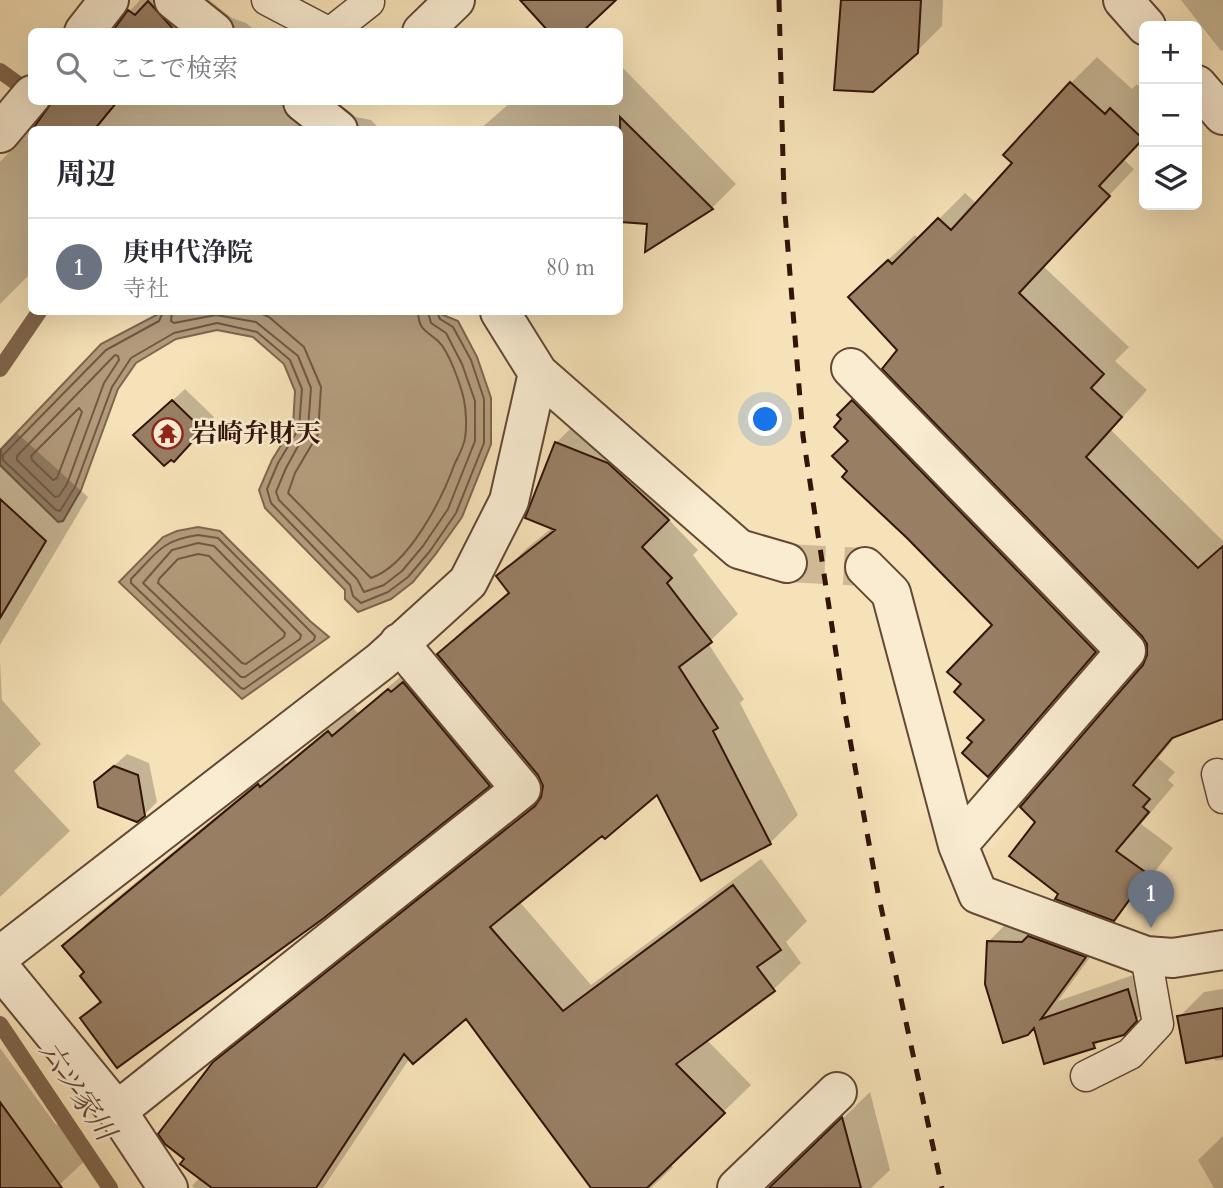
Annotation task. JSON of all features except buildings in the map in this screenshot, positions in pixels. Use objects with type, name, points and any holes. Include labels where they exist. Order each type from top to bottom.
[{"type":"street","points":[[87,28],[109,0]]},
{"type":"street","points":[[174,0],[209,28]]},
{"type":"street","points":[[426,28],[455,0]]},
{"type":"street","points":[[1123,0],[1142,21]]},
{"type":"street","points":[[1202,91],[1223,115]]},
{"type":"street","points":[[502,315],[538,373],[739,548],[787,563]]},
{"type":"street","points":[[850,368],[1126,651],[958,845]]},
{"type":"street","points":[[0,956],[381,661],[468,582],[509,500],[538,373]]},
{"type":"street","points":[[865,567],[891,593],[958,845],[978,894],[1146,956],[1172,958],[1223,950]]},
{"type":"street","points":[[117,1111],[521,789],[399,643]]},
{"type":"street","points":[[0,968],[117,1111],[169,1188]]},
{"type":"street","points":[[737,1188],[837,1091]]},
{"type":"lane","points":[[267,0],[322,28]]},
{"type":"lane","points":[[335,28],[369,2]]},
{"type":"lane","points":[[1086,1076],[1130,1054],[1158,1024],[1146,956]]},
{"type":"water","points":[[156,315],[443,315],[458,321],[477,357],[491,398],[491,444],[462,517],[435,555],[413,582],[391,599],[358,612],[345,599],[345,590],[265,508],[259,490],[272,460],[293,426],[295,391],[284,364],[253,337],[217,330],[176,339],[136,363],[118,389],[81,490],[63,521],[58,522],[0,465],[1,449],[101,344]]},
{"type":"water","points":[[198,527],[220,531],[329,637],[242,699],[119,582],[163,537]]},
{"type":"waterway","name":"六ツ家川","points":[[0,71],[28,91]]},
{"type":"waterway","name":"六ツ家川","points":[[0,369],[37,315]]},
{"type":"waterway","name":"六ツ家川","points":[[0,1024],[110,1188]]},
{"type":"tunnel","points":[[787,563],[865,567]]},
{"type":"railway","points":[[779,0],[784,200],[803,436],[845,712],[878,893],[942,1188]]},
{"type":"place","name":"岩崎弁財天","points":[[168,433]]},
{"type":"place","name":"庚申代浄院","points":[[1151,928]]}]
